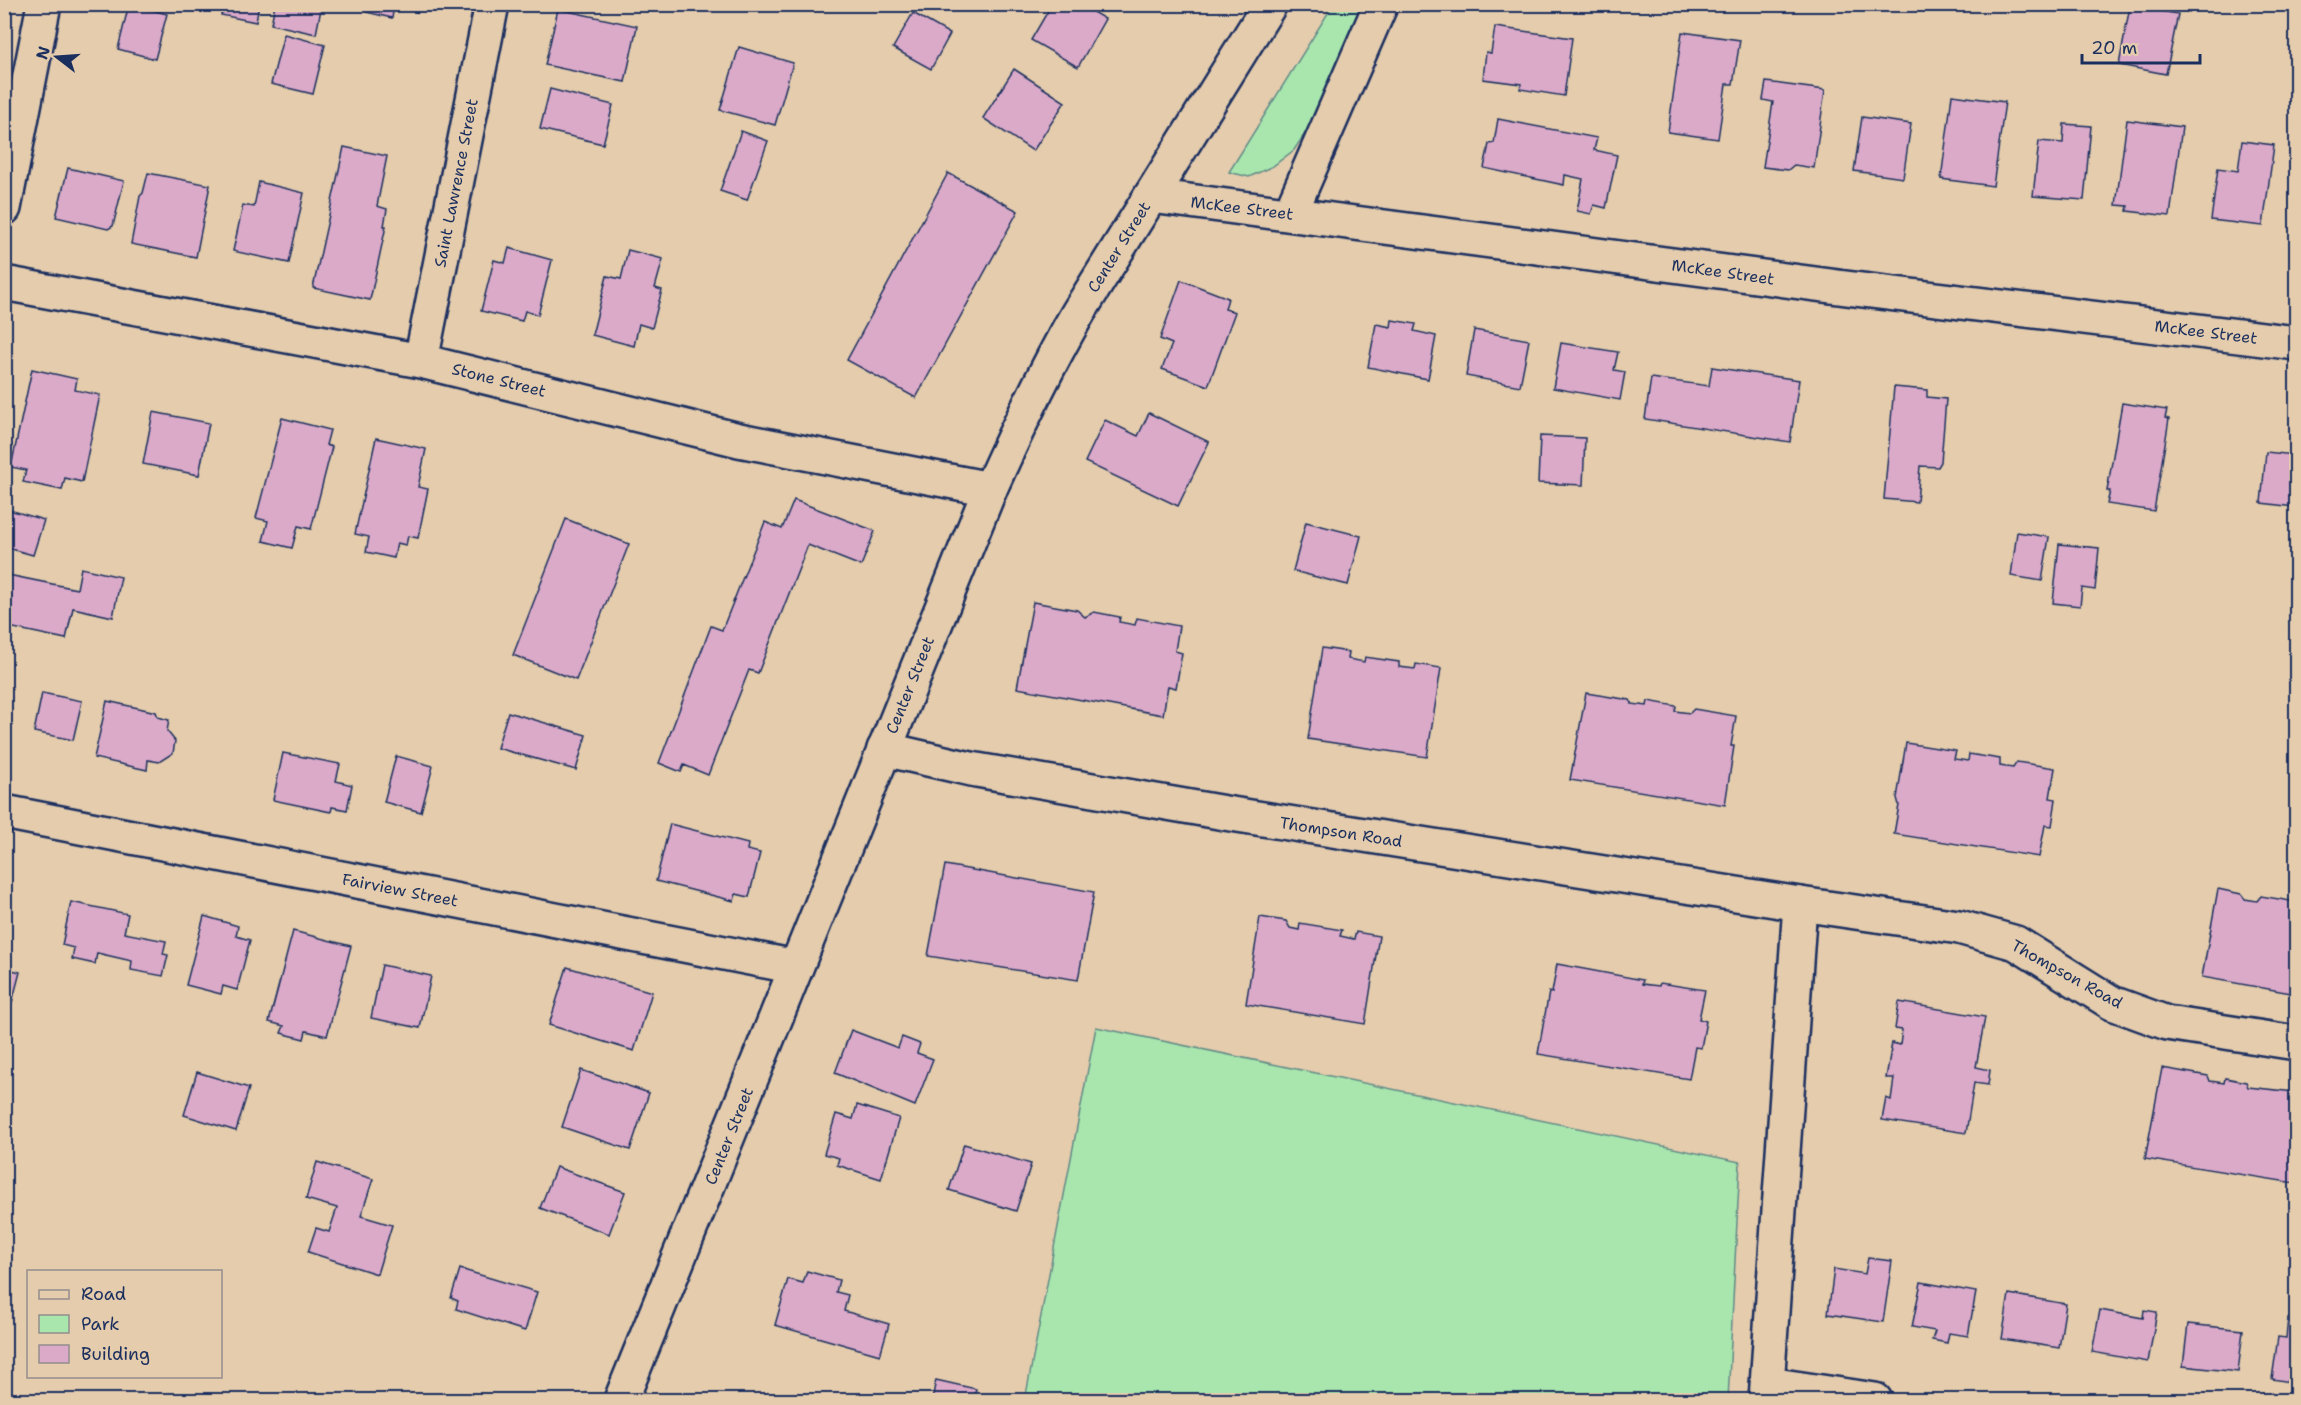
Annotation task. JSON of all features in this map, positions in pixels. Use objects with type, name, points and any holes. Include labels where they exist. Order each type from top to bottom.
[{"type":"street","points":[[4,208],[44,4]]},
{"type":"street","name":"Saint Lawrence Street","points":[[421,361],[492,4]]},
{"type":"street","name":"Center Street","points":[[621,1401],[990,489],[1050,362],[1270,4]]},
{"type":"street","points":[[1290,214],[1381,4]]},
{"type":"street","name":"McKee Street","points":[[1151,196],[1826,286],[2296,343]]},
{"type":"street","name":"Stone Street","points":[[4,283],[421,361],[739,440],[990,489]]},
{"type":"street","name":"Thompson Road","points":[[884,749],[971,769],[1225,813],[1970,930],[2016,943],[2112,1003],[2167,1023],[2296,1043]]},
{"type":"street","name":"Fairview Street","points":[[4,812],[796,967]]},
{"type":"street","points":[[1800,904],[1767,1392],[1875,1401]]},
{"type":"green space","points":[[1333,5],[1363,5],[1308,129],[1294,150],[1273,166],[1249,177],[1229,172]]},
{"type":"green space","points":[[1096,1027],[1740,1162],[1728,1400],[1025,1400]]},
{"type":"building","points":[[129,4],[167,14],[155,59],[118,49]]},
{"type":"building","points":[[224,4],[259,4],[256,22],[221,15]]},
{"type":"building","points":[[275,4],[322,4],[316,34],[271,24]]},
{"type":"building","points":[[367,4],[420,4],[418,12],[394,6],[392,18],[366,12]]},
{"type":"building","points":[[1052,4],[1079,4],[1105,19],[1078,67],[1031,40]]},
{"type":"building","points":[[1576,4],[1604,4],[1603,9]]},
{"type":"building","points":[[2130,6],[2178,14],[2166,74],[2119,65]]},
{"type":"building","points":[[558,9],[637,26],[625,82],[545,65]]},
{"type":"building","points":[[913,13],[950,34],[931,69],[893,48]]},
{"type":"building","points":[[1495,27],[1572,38],[1564,96],[1520,89],[1521,84],[1483,79],[1486,52],[1491,53]]},
{"type":"building","points":[[1682,32],[1740,40],[1733,84],[1726,84],[1718,139],[1668,132]]},
{"type":"building","points":[[284,34],[325,45],[313,94],[271,84]]},
{"type":"building","points":[[739,47],[793,63],[775,125],[720,110]]},
{"type":"building","points":[[1014,69],[1065,102],[1033,151],[983,118]]},
{"type":"building","points":[[1766,82],[1825,90],[1814,168],[1794,165],[1788,170],[1763,167],[1773,102],[1763,100]]},
{"type":"building","points":[[550,89],[613,105],[603,144],[540,129]]},
{"type":"building","points":[[1952,95],[2005,102],[1993,186],[1941,179]]},
{"type":"building","points":[[1862,117],[1911,124],[1903,178],[1854,171]]},
{"type":"building","points":[[1498,119],[1597,138],[1594,150],[1617,155],[1606,208],[1594,205],[1591,214],[1577,211],[1583,179],[1565,175],[1564,185],[1484,168],[1489,144],[1494,143]]},
{"type":"building","points":[[2127,120],[2182,127],[2170,216],[2127,211],[2128,206],[2116,205]]},
{"type":"building","points":[[2064,124],[2091,126],[2084,200],[2033,196],[2039,141],[2063,143]]},
{"type":"building","points":[[741,131],[768,141],[747,200],[720,191]]},
{"type":"building","points":[[2242,141],[2274,145],[2263,226],[2211,220],[2218,168],[2238,171]]},
{"type":"building","points":[[344,147],[387,156],[377,206],[387,209],[384,226],[386,226],[370,300],[313,288]]},
{"type":"building","points":[[68,168],[124,181],[113,226],[108,229],[56,217]]},
{"type":"building","points":[[148,173],[210,185],[196,257],[131,244],[140,196],[143,193]]},
{"type":"building","points":[[948,173],[1018,211],[916,398],[847,360]]},
{"type":"building","points":[[259,182],[304,193],[289,263],[233,251],[243,205],[254,207]]},
{"type":"building","points":[[509,248],[552,260],[538,315],[525,311],[522,321],[481,311],[494,260],[505,263]]},
{"type":"building","points":[[628,250],[663,259],[655,288],[662,290],[652,328],[639,324],[634,346],[592,335],[607,276],[621,279]]},
{"type":"building","points":[[1181,280],[1228,298],[1225,309],[1235,312],[1208,386],[1162,369],[1172,344],[1160,339]]},
{"type":"building","points":[[1392,320],[1416,324],[1414,331],[1436,336],[1428,379],[1368,367],[1376,324],[1391,327]]},
{"type":"building","points":[[1474,330],[1529,340],[1520,386],[1466,376]]},
{"type":"building","points":[[1561,343],[1618,352],[1614,370],[1625,372],[1620,400],[1553,388]]},
{"type":"building","points":[[1712,367],[1799,380],[1790,442],[1645,419],[1651,378],[1709,386]]},
{"type":"building","points":[[32,369],[77,379],[75,390],[100,395],[82,482],[65,478],[62,490],[23,482],[26,470],[11,467]]},
{"type":"building","points":[[1894,387],[1927,390],[1927,397],[1946,399],[1941,462],[1938,467],[1920,466],[1917,502],[1884,499]]},
{"type":"building","points":[[2122,403],[2167,410],[2165,418],[2169,419],[2154,511],[2107,504],[2110,491],[2107,491]]},
{"type":"building","points":[[153,412],[209,423],[199,475],[143,464]]},
{"type":"building","points":[[1149,413],[1209,442],[1178,506],[1085,462],[1105,420],[1138,436]]},
{"type":"building","points":[[282,418],[330,430],[326,445],[332,447],[311,529],[298,526],[292,548],[263,541],[268,521],[256,518]]},
{"type":"building","points":[[1540,436],[1585,438],[1583,485],[1538,483]]},
{"type":"building","points":[[376,438],[426,449],[418,487],[428,489],[418,538],[408,536],[406,545],[397,543],[394,558],[366,552],[369,537],[355,534]]},
{"type":"building","points":[[2296,441],[2296,507],[2261,503],[2266,452],[2295,455]]},
{"type":"building","points":[[794,500],[875,531],[861,566],[808,545],[758,673],[749,670],[708,775],[684,765],[681,772],[659,763],[711,626],[722,630],[765,522],[782,529]]},
{"type":"building","points":[[6,509],[44,520],[33,555],[4,547]]},
{"type":"building","points":[[566,519],[629,544],[576,680],[513,655]]},
{"type":"building","points":[[1306,522],[1361,536],[1348,585],[1293,571]]},
{"type":"building","points":[[2017,532],[2049,537],[2042,581],[2011,576]]},
{"type":"building","points":[[2059,544],[2099,548],[2095,590],[2082,588],[2080,606],[2053,603]]},
{"type":"building","points":[[81,568],[121,577],[113,617],[73,608],[66,639],[4,626],[4,592],[8,575],[77,589]]},
{"type":"building","points":[[1033,602],[1077,610],[1085,617],[1094,612],[1120,617],[1119,622],[1135,625],[1137,618],[1179,626],[1175,651],[1182,653],[1176,688],[1168,686],[1163,715],[1017,688]]},
{"type":"building","points":[[1322,648],[1349,652],[1348,659],[1364,662],[1365,657],[1399,662],[1399,667],[1415,669],[1416,664],[1441,668],[1427,757],[1308,739]]},
{"type":"building","points":[[42,693],[82,701],[73,740],[34,732]]},
{"type":"building","points":[[1586,693],[1630,700],[1632,704],[1647,706],[1648,701],[1676,706],[1675,711],[1690,713],[1694,709],[1736,716],[1725,805],[1570,780]]},
{"type":"building","points":[[107,701],[156,712],[158,717],[169,720],[167,731],[175,741],[173,753],[159,762],[148,760],[147,770],[94,758]]},
{"type":"building","points":[[508,712],[586,735],[576,770],[497,748]]},
{"type":"building","points":[[1906,743],[1956,751],[1954,759],[1968,761],[1969,754],[2000,759],[2000,766],[2013,768],[2017,762],[2055,768],[2050,798],[2056,799],[2052,826],[2045,825],[2039,857],[1894,834]]},
{"type":"building","points":[[283,753],[340,764],[336,781],[352,785],[347,810],[332,807],[331,812],[273,800]]},
{"type":"building","points":[[396,756],[433,766],[421,812],[384,802]]},
{"type":"building","points":[[670,824],[748,844],[747,850],[760,853],[749,897],[736,894],[734,901],[656,881]]},
{"type":"building","points":[[945,865],[1094,892],[1078,980],[928,956]]},
{"type":"building","points":[[2218,889],[2241,894],[2245,899],[2257,901],[2261,896],[2296,902],[2296,994],[2202,977]]},
{"type":"building","points":[[71,902],[128,914],[124,933],[166,941],[163,954],[168,955],[163,976],[131,970],[132,961],[97,953],[95,964],[72,959],[74,948],[62,945]]},
{"type":"building","points":[[204,916],[238,926],[236,936],[250,940],[237,990],[223,986],[221,994],[186,985]]},
{"type":"building","points":[[1260,917],[1286,921],[1290,928],[1299,930],[1300,923],[1342,930],[1340,936],[1354,939],[1356,932],[1379,936],[1365,1024],[1246,1004]]},
{"type":"building","points":[[293,931],[351,946],[327,1036],[306,1031],[304,1039],[281,1033],[284,1026],[269,1022]]},
{"type":"building","points":[[1557,964],[1643,980],[1642,984],[1659,986],[1660,983],[1705,990],[1699,1019],[1706,1021],[1701,1048],[1695,1047],[1689,1079],[1538,1054],[1549,992],[1552,993]]},
{"type":"building","points":[[382,965],[431,976],[420,1028],[371,1018]]},
{"type":"building","points":[[567,967],[652,992],[634,1051],[549,1025]]},
{"type":"building","points":[[4,968],[20,972],[8,1018],[4,1017]]},
{"type":"building","points":[[1899,1002],[1985,1017],[1976,1067],[1990,1070],[1988,1085],[1974,1083],[1966,1133],[1882,1120],[1886,1098],[1891,1100],[1894,1078],[1886,1078],[1892,1043],[1900,1045],[1902,1030],[1895,1029]]},
{"type":"building","points":[[851,1030],[898,1048],[902,1037],[920,1044],[917,1053],[933,1059],[915,1106],[835,1073]]},
{"type":"building","points":[[2162,1068],[2208,1076],[2210,1081],[2224,1083],[2225,1078],[2246,1082],[2248,1087],[2296,1092],[2294,1183],[2145,1159]]},
{"type":"building","points":[[581,1070],[649,1093],[630,1150],[562,1127]]},
{"type":"building","points":[[197,1072],[249,1088],[236,1131],[184,1115]]},
{"type":"building","points":[[857,1105],[899,1118],[881,1179],[837,1165],[839,1158],[824,1154],[836,1114],[853,1119]]},
{"type":"building","points":[[964,1144],[1031,1164],[1016,1211],[949,1190]]},
{"type":"building","points":[[317,1162],[373,1179],[361,1216],[392,1225],[377,1274],[308,1252],[316,1228],[329,1232],[337,1208],[306,1199]]},
{"type":"building","points":[[556,1167],[625,1192],[609,1234],[540,1208]]},
{"type":"building","points":[[1868,1258],[1892,1261],[1883,1322],[1828,1314],[1834,1269],[1865,1274]]},
{"type":"building","points":[[460,1269],[537,1292],[525,1331],[456,1309],[458,1301],[451,1298]]},
{"type":"building","points":[[807,1271],[839,1280],[836,1292],[848,1295],[844,1311],[889,1324],[880,1355],[775,1325],[788,1279],[803,1283]]},
{"type":"building","points":[[1921,1282],[1976,1292],[1968,1336],[1949,1333],[1947,1343],[1932,1340],[1935,1331],[1912,1327]]},
{"type":"building","points":[[2009,1294],[2066,1304],[2059,1348],[2002,1339]]},
{"type":"building","points":[[2100,1310],[2143,1318],[2144,1310],[2157,1312],[2148,1362],[2092,1352]]},
{"type":"building","points":[[2288,1318],[2296,1319],[2296,1383],[2272,1379],[2278,1337],[2286,1338]]},
{"type":"building","points":[[2188,1324],[2243,1330],[2238,1372],[2183,1366]]},
{"type":"building","points":[[936,1380],[976,1389],[974,1400],[932,1400]]}]
